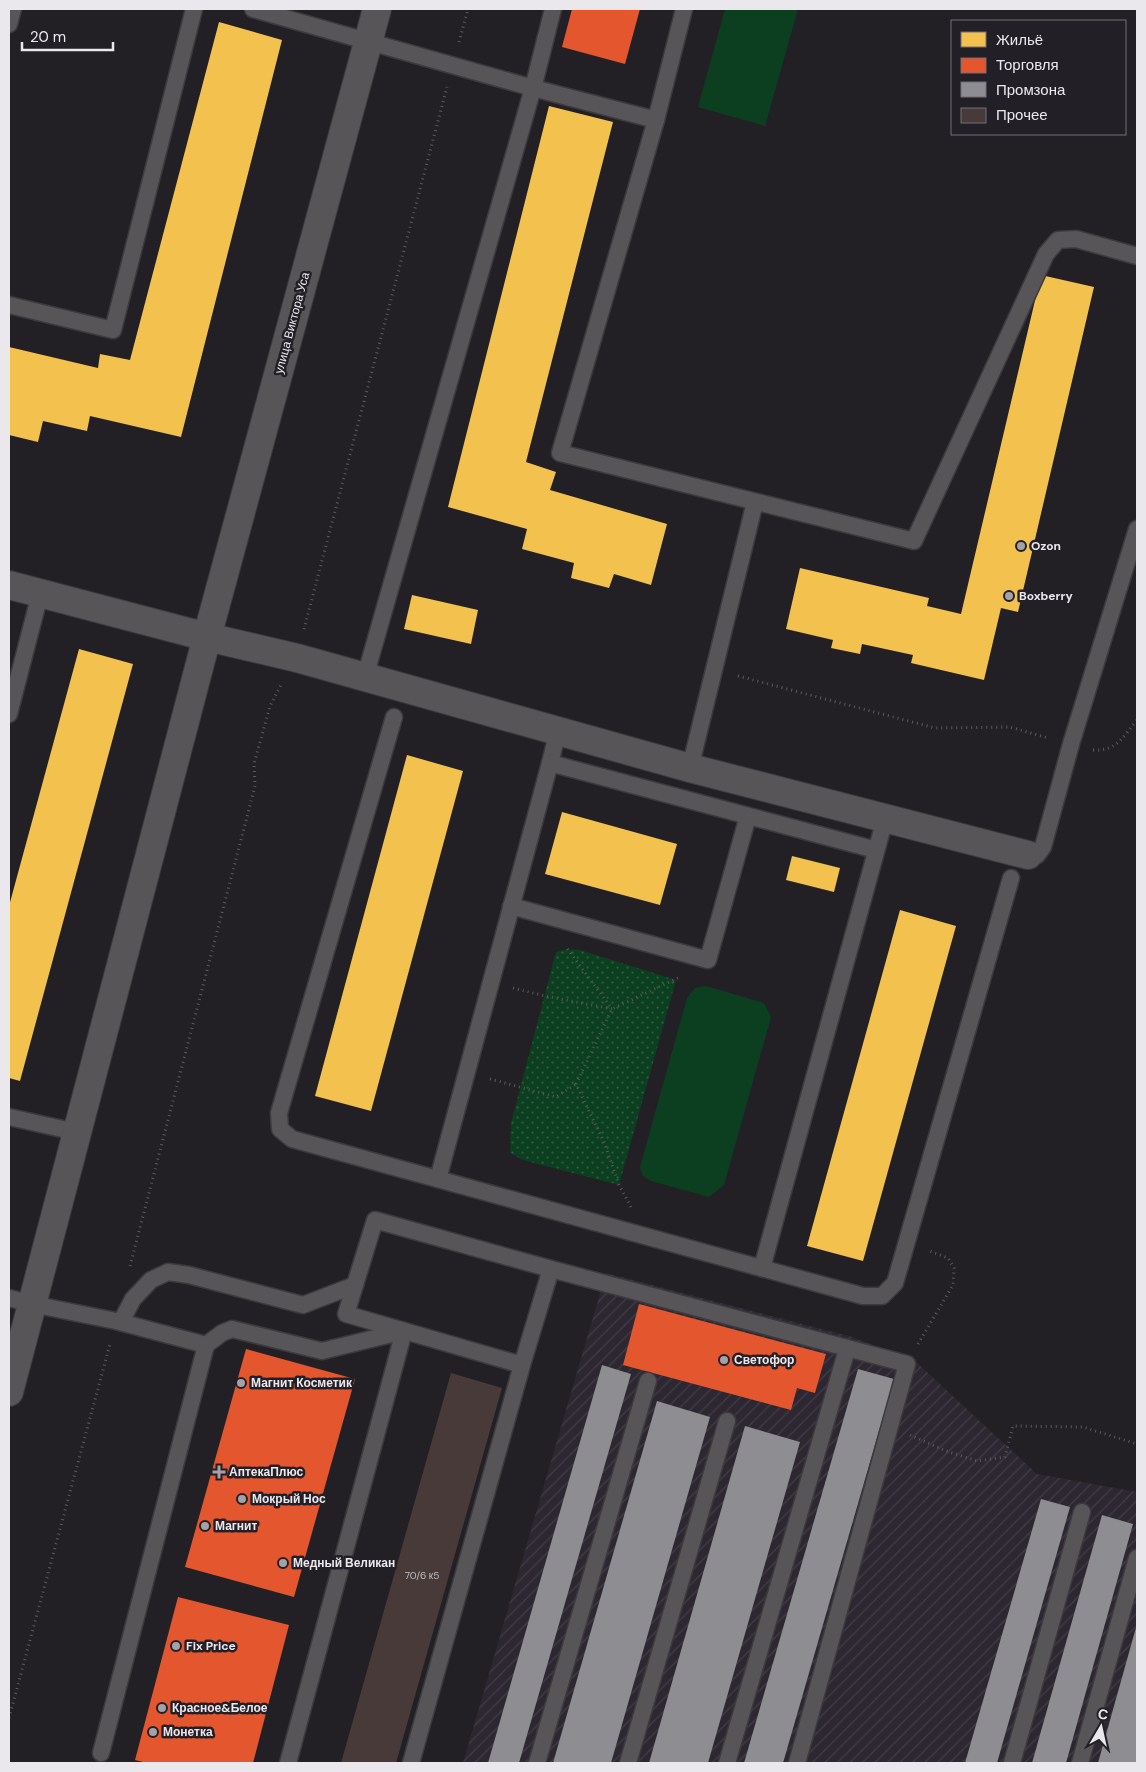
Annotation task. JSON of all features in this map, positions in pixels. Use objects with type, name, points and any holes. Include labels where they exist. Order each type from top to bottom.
[{"type":"street","name":"улица Виктора Уса","points":[[9,1392],[20,1301],[76,1132],[207,637],[377,9]]},
{"type":"street","points":[[9,585],[207,637],[296,658],[690,768],[1028,855]]},
{"type":"lane","points":[[9,24],[13,9]]},
{"type":"lane","points":[[9,305],[113,330],[194,9]]},
{"type":"lane","points":[[253,9],[533,88],[656,120]]},
{"type":"lane","points":[[365,677],[533,88],[553,9]]},
{"type":"lane","points":[[684,9],[656,120],[560,453],[914,541],[1046,254],[1058,240],[1076,239],[1137,256]]},
{"type":"lane","points":[[690,768],[755,502]]},
{"type":"lane","points":[[1028,855],[1037,855],[1043,847],[1071,744],[1137,529]]},
{"type":"lane","points":[[9,714],[40,594]]},
{"type":"lane","points":[[394,717],[279,1113],[280,1129],[292,1139],[864,1296],[882,1296],[895,1283],[1010,878]]},
{"type":"lane","points":[[438,1179],[558,732]]},
{"type":"lane","points":[[550,763],[876,850]]},
{"type":"lane","points":[[511,906],[708,960],[748,816]]},
{"type":"lane","points":[[762,1268],[885,819]]},
{"type":"lane","points":[[9,1117],[76,1132]]},
{"type":"lane","points":[[522,1365],[346,1314],[375,1220],[907,1364],[797,1763]]},
{"type":"lane","points":[[411,1763],[522,1365],[551,1269]]},
{"type":"lane","points":[[118,1322],[133,1300],[151,1280],[168,1272],[189,1275],[303,1305],[355,1285]]},
{"type":"lane","points":[[20,1301],[118,1322],[206,1345]]},
{"type":"lane","points":[[101,1753],[206,1345],[222,1332],[232,1329],[322,1351],[404,1330]]},
{"type":"lane","points":[[288,1763],[404,1330]]},
{"type":"lane","points":[[727,1763],[844,1356]]},
{"type":"lane","points":[[537,1763],[648,1381]]},
{"type":"lane","points":[[628,1763],[727,1421]]},
{"type":"lane","points":[[1012,1763],[1082,1512]]},
{"type":"lane","points":[[1080,1763],[1137,1558]]},
{"type":"path","points":[[128,1273],[255,786],[254,764],[258,747],[270,706],[296,658],[468,9]]},
{"type":"path","points":[[714,670],[935,728],[1010,727],[1091,750],[1103,750],[1115,746],[1137,720]]},
{"type":"path","points":[[555,918],[566,949],[612,1009]]},
{"type":"path","points":[[491,983],[612,1009],[676,980],[708,960]]},
{"type":"path","points":[[466,1073],[556,1097],[576,1084],[612,1009]]},
{"type":"path","points":[[576,1084],[604,1142],[619,1185],[646,1236]]},
{"type":"path","points":[[906,1246],[934,1251],[948,1258],[954,1268],[953,1285],[907,1364]]},
{"type":"path","points":[[9,1718],[118,1322]]},
{"type":"path","points":[[890,1424],[946,1451],[977,1461],[1005,1457],[1013,1426],[1083,1427],[1137,1444]]},
{"type":"shaded area","points":[[606,1273],[849,1336],[915,1361],[1037,1474],[1137,1492],[1137,1763],[463,1763]]},
{"type":"green space","points":[[725,9],[798,9],[765,126],[698,107]]},
{"type":"green space","points":[[567,949],[580,950],[676,980],[619,1185],[523,1160],[510,1153],[511,1123],[556,952]]},
{"type":"green space","points":[[706,986],[764,1003],[771,1017],[724,1185],[709,1197],[651,1181],[642,1175],[640,1167],[687,998],[695,988]]},
{"type":"building: Жильё","points":[[219,22],[282,40],[181,437],[90,416],[87,431],[43,421],[38,442],[9,435],[9,347],[98,368],[100,354],[130,360]]},
{"type":"building: Жильё","points":[[549,106],[613,122],[526,462],[556,472],[550,490],[667,524],[651,585],[614,574],[609,588],[571,578],[574,563],[522,549],[527,529],[448,507]]},
{"type":"building: Жильё","points":[[1041,275],[1094,287],[1018,612],[1001,608],[984,680],[911,663],[913,655],[862,644],[860,654],[831,648],[833,640],[786,629],[800,568],[929,598],[927,606],[961,614]]},
{"type":"building: Жильё","points":[[412,595],[478,610],[471,644],[404,629]]},
{"type":"building: Жильё","points":[[79,649],[133,664],[20,1081],[9,1078],[9,906]]},
{"type":"building: Жильё","points":[[407,755],[463,771],[371,1111],[315,1096]]},
{"type":"building: Жильё","points":[[562,812],[677,844],[660,905],[545,874]]},
{"type":"building: Жильё","points":[[792,856],[840,868],[834,892],[786,880]]},
{"type":"building: Жильё","points":[[900,910],[956,926],[863,1261],[807,1246]]},
{"type":"building: Торговля","points":[[572,9],[640,9],[625,64],[562,47]]},
{"type":"building: Торговля","name":"Светофор","points":[[639,1304],[826,1354],[815,1393],[797,1388],[791,1410],[623,1365]]},
{"type":"building: Торговля","points":[[246,1349],[355,1379],[294,1597],[185,1567]]},
{"type":"building: Торговля","points":[[178,1597],[289,1625],[253,1763],[147,1763],[135,1760]]},
{"type":"building: Промзона","points":[[602,1365],[631,1374],[519,1763],[488,1763]]},
{"type":"building: Промзона","points":[[858,1369],[894,1379],[783,1763],[744,1763]]},
{"type":"building: Промзона","points":[[657,1401],[710,1417],[611,1763],[553,1763]]},
{"type":"building: Промзона","points":[[745,1426],[800,1442],[708,1763],[649,1763]]},
{"type":"building: Промзона","points":[[1041,1499],[1070,1507],[997,1763],[965,1763]]},
{"type":"building: Промзона","points":[[1102,1515],[1133,1524],[1066,1763],[1032,1763]]},
{"type":"building: Промзона","points":[[1137,1624],[1137,1763],[1098,1763]]},
{"type":"building: Прочее","points":[[451,1373],[502,1388],[396,1763],[341,1763]]},
{"type":"place","name":"Ozon","points":[[1021,546]]},
{"type":"place","name":"Boxberry","points":[[1009,596]]},
{"type":"place","name":"Светофор","points":[[724,1360]]},
{"type":"place","name":"Магнит Косметик","points":[[241,1383]]},
{"type":"place","name":"АптекаПлюс","points":[[219,1472]]},
{"type":"place","name":"Мокрый Нос","points":[[242,1499]]},
{"type":"place","name":"Магнит","points":[[205,1526]]},
{"type":"place","name":"Медный Великан","points":[[283,1563]]},
{"type":"place","name":"Fix Price","points":[[176,1646]]},
{"type":"place","name":"Красное&Белое","points":[[162,1708]]},
{"type":"place","name":"Монетка","points":[[153,1732]]}]
